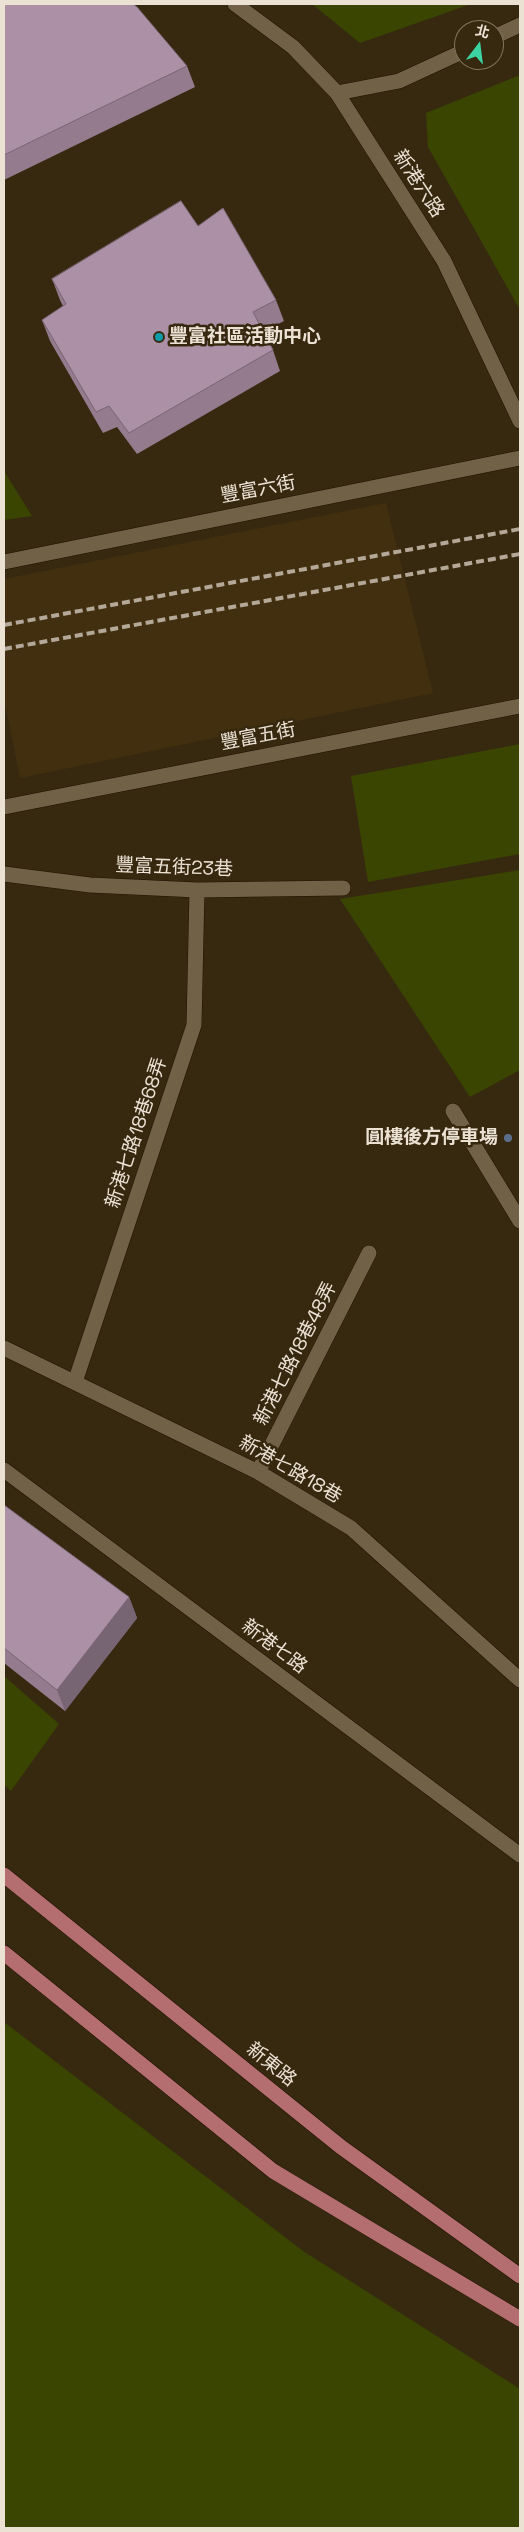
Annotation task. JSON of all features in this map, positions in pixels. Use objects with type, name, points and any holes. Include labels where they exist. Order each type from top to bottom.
[{"type":"main road","name":"新東路","points":[[4,1875],[341,2146],[520,2276]]},
{"type":"main road","points":[[4,1953],[273,2171],[520,2319]]},
{"type":"street","name":"新港六路","points":[[235,4],[293,47],[337,93],[444,262],[520,421]]},
{"type":"street","points":[[504,32],[520,25]]},
{"type":"street","points":[[337,93],[399,81],[454,56]]},
{"type":"street","name":"豐富六街","points":[[4,562],[520,458]]},
{"type":"street","name":"豐富五街","points":[[4,807],[520,706]]},
{"type":"street","name":"豐富五街23巷","points":[[4,874],[90,885],[197,890],[343,888]]},
{"type":"street","name":"新港七路18巷68弄","points":[[75,1382],[194,1025],[197,890]]},
{"type":"street","points":[[453,1111],[520,1221]]},
{"type":"street","name":"新港七路18巷48弄","points":[[258,1472],[369,1253]]},
{"type":"street","name":"新港七路18巷","points":[[4,1348],[258,1472],[351,1528],[520,1680]]},
{"type":"street","name":"新港七路","points":[[4,1470],[520,1855]]},
{"type":"shaded area","points":[[386,503],[433,693],[20,778],[4,699],[4,579]]},
{"type":"green space","points":[[312,4],[471,4],[360,43]]},
{"type":"green space","points":[[520,75],[520,310],[428,147],[426,113]]},
{"type":"green space","points":[[4,471],[32,516],[4,520]]},
{"type":"green space","points":[[520,744],[520,854],[368,882],[351,776]]},
{"type":"green space","points":[[520,870],[520,1070],[470,1097],[340,899]]},
{"type":"green space","points":[[4,1676],[59,1724],[11,1791],[4,1785]]},
{"type":"green space","points":[[4,2022],[303,2251],[520,2389],[520,2528],[4,2528]]},
{"type":"building","points":[[4,4],[133,4],[187,66],[4,155]]},
{"type":"building","name":"豐富社區活動中心","points":[[181,201],[198,226],[223,208],[276,300],[253,312],[273,350],[129,433],[109,406],[96,412],[42,320],[66,304],[52,279]]},
{"type":"building","points":[[4,1505],[129,1597],[57,1690],[4,1648]]},
{"type":"railway","points":[[4,625],[520,529]]},
{"type":"railway","points":[[4,649],[520,554]]},
{"type":"place","name":"豐富社區活動中心","points":[[159,337]]},
{"type":"place","name":"圓樓後方停車場","points":[[508,1138]]}]
